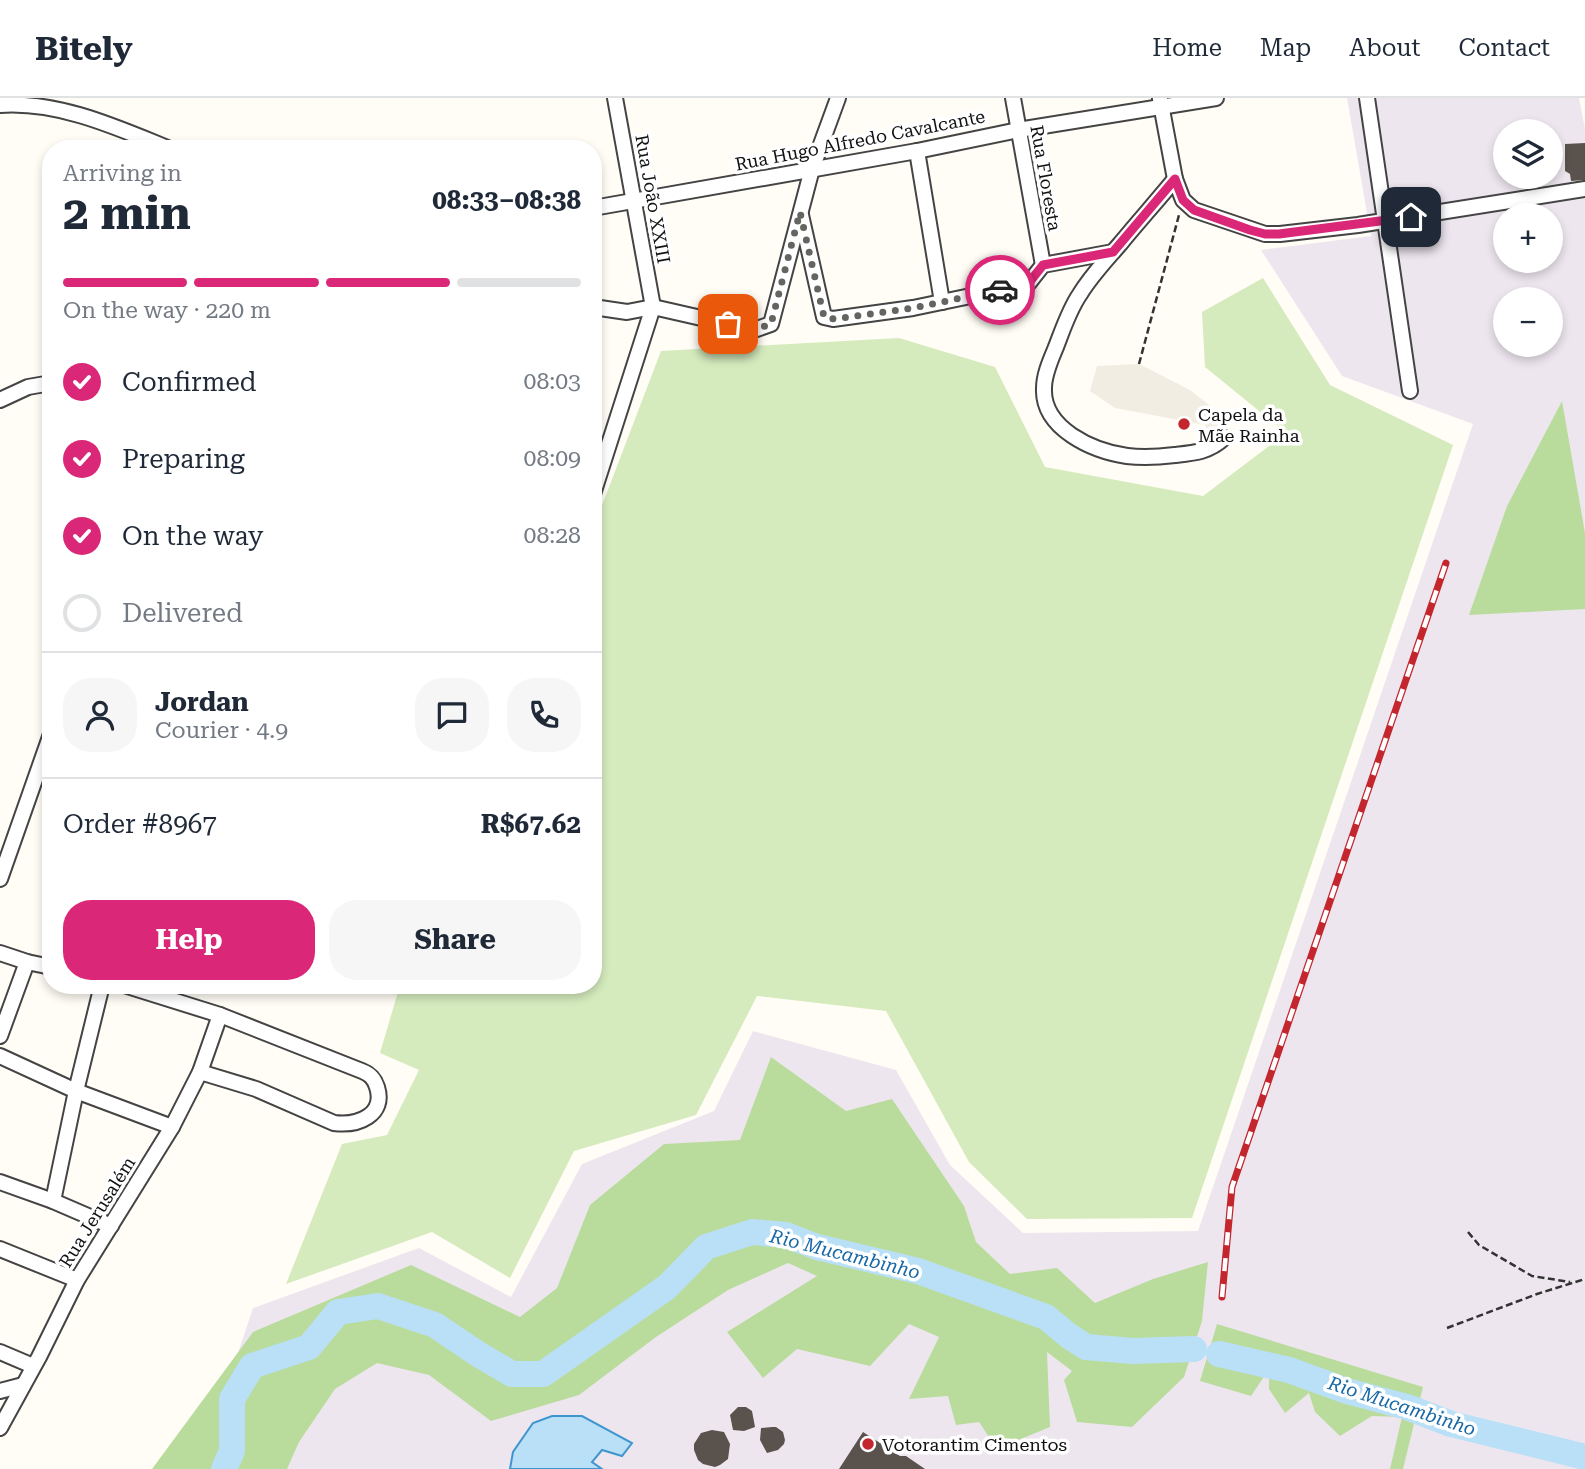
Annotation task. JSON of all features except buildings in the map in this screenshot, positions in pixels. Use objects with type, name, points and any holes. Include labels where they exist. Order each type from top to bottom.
[{"type":"street","name":"Rua João XXIII","points":[[615,98],[653,307]]},
{"type":"street","points":[[602,308],[627,312],[653,307],[754,330],[771,324],[812,169],[838,98]]},
{"type":"street","name":"Rua Floresta","points":[[1013,98],[1043,265]]},
{"type":"street","name":"Rua Hugo Alfredo Cavalcante","points":[[602,207],[917,151],[1161,103],[1216,98]]},
{"type":"street","points":[[1367,98],[1410,391]]},
{"type":"street","points":[[6,102],[102,121],[148,140]]},
{"type":"street","points":[[1161,103],[1175,179],[1183,200],[1194,210],[1265,234],[1384,221],[1585,189]]},
{"type":"street","points":[[917,151],[942,302]]},
{"type":"street","points":[[1175,179],[1080,293],[1069,312],[1049,364],[1044,387],[1045,401],[1052,416],[1078,439],[1107,452],[1124,456],[1158,457],[1202,452],[1214,447],[1224,438]]},
{"type":"street","points":[[800,212],[824,317],[834,319],[913,308],[1028,284],[1043,265],[1113,252]]},
{"type":"street","points":[[602,466],[653,307]]},
{"type":"street","points":[[0,400],[28,387],[42,385]]},
{"type":"street","points":[[0,879],[42,760]]},
{"type":"street","points":[[0,953],[42,965]]},
{"type":"street","points":[[0,1036],[27,962]]},
{"type":"street","points":[[53,1201],[100,994]]},
{"type":"street","points":[[157,994],[220,1014],[369,1074],[380,1097],[371,1114],[357,1122],[334,1123],[256,1089],[200,1072]]},
{"type":"street","name":"Rua Jerusalém","points":[[0,1428],[78,1280],[172,1127],[200,1072],[220,1014]]},
{"type":"street","points":[[0,1056],[76,1091],[172,1127]]},
{"type":"street","points":[[0,1182],[111,1226]]},
{"type":"street","points":[[0,1249],[78,1280]]},
{"type":"street","points":[[0,1353],[33,1366]]},
{"type":"street","points":[[0,1391],[23,1385]]},
{"type":"path","points":[[1139,364],[1183,200]]},
{"type":"path","points":[[1468,1232],[1479,1245],[1532,1276],[1573,1283]]},
{"type":"path","points":[[1447,1328],[1585,1279]]},
{"type":"shaded area","points":[[1347,98],[1579,98],[1585,129],[1585,1469],[199,1469],[253,1308],[419,1248],[511,1297],[582,1164],[714,1111],[753,1031],[896,1070],[950,1165],[1023,1233],[1198,1231],[1473,424],[1342,376],[1261,250],[1371,236]]},
{"type":"shaded area","points":[[1139,364],[1190,390],[1208,404],[1223,419],[1233,440],[1210,436],[1205,425],[1115,408],[1090,391],[1097,366]]},
{"type":"green space","points":[[1263,278],[1330,385],[1453,445],[1192,1218],[1027,1219],[969,1162],[886,1011],[757,996],[696,1115],[574,1151],[510,1278],[432,1232],[286,1284],[342,1144],[387,1135],[419,1070],[380,1053],[397,994],[602,994],[602,505],[661,351],[899,338],[995,367],[1045,467],[1203,496],[1286,433],[1205,367],[1202,312]]},
{"type":"green space","points":[[1562,401],[1585,533],[1585,609],[1469,615],[1507,506]]},
{"type":"green space","points":[[771,1057],[846,1111],[892,1099],[964,1206],[976,1242],[1010,1274],[1057,1268],[1095,1303],[1153,1279],[1208,1262],[1202,1321],[1184,1377],[1132,1427],[1077,1422],[1064,1380],[1072,1371],[1047,1352],[1050,1427],[997,1449],[979,1422],[956,1425],[948,1396],[909,1399],[939,1337],[909,1324],[870,1366],[797,1349],[763,1378],[727,1332],[817,1276],[788,1263],[728,1290],[656,1337],[579,1395],[491,1421],[429,1375],[377,1363],[335,1389],[299,1442],[287,1469],[152,1469],[253,1332],[411,1265],[520,1317],[557,1288],[590,1205],[664,1144],[740,1140]]},
{"type":"green space","points":[[1217,1324],[1423,1387],[1403,1469],[1390,1469],[1402,1417],[1372,1416],[1340,1436],[1315,1412],[1309,1393],[1285,1413],[1269,1389],[1269,1369],[1251,1396],[1200,1381]]},
{"type":"water","points":[[552,1416],[582,1416],[632,1443],[622,1456],[602,1450],[592,1462],[602,1469],[510,1469],[513,1452],[533,1423]]},
{"type":"waterway","name":"Rio Mucambinho","points":[[224,1469],[232,1451],[232,1399],[252,1366],[309,1347],[338,1312],[378,1306],[435,1325],[512,1374],[543,1374],[667,1287],[706,1247],[752,1232],[786,1235],[817,1247],[918,1271],[1046,1317],[1086,1347],[1133,1351],[1194,1349]]},
{"type":"waterway","name":"Rio Mucambinho","points":[[1219,1354],[1289,1370],[1347,1391],[1407,1407],[1451,1424],[1585,1457]]},
{"type":"railway","points":[[1222,1297],[1232,1187],[1446,563]]},
{"type":"way so far","points":[[728,324],[754,330],[771,324],[800,212],[824,317],[834,319],[913,308],[1000,290]]},
{"type":"place","name":"Capela da Mãe Rainha","points":[[1184,424]]},
{"type":"place","name":"Votorantim Cimentos","points":[[868,1444]]},
{"type":"route","points":[[1000,290],[1028,284],[1043,265],[1113,252],[1175,179],[1183,200],[1194,210],[1265,234],[1411,217]]}]
